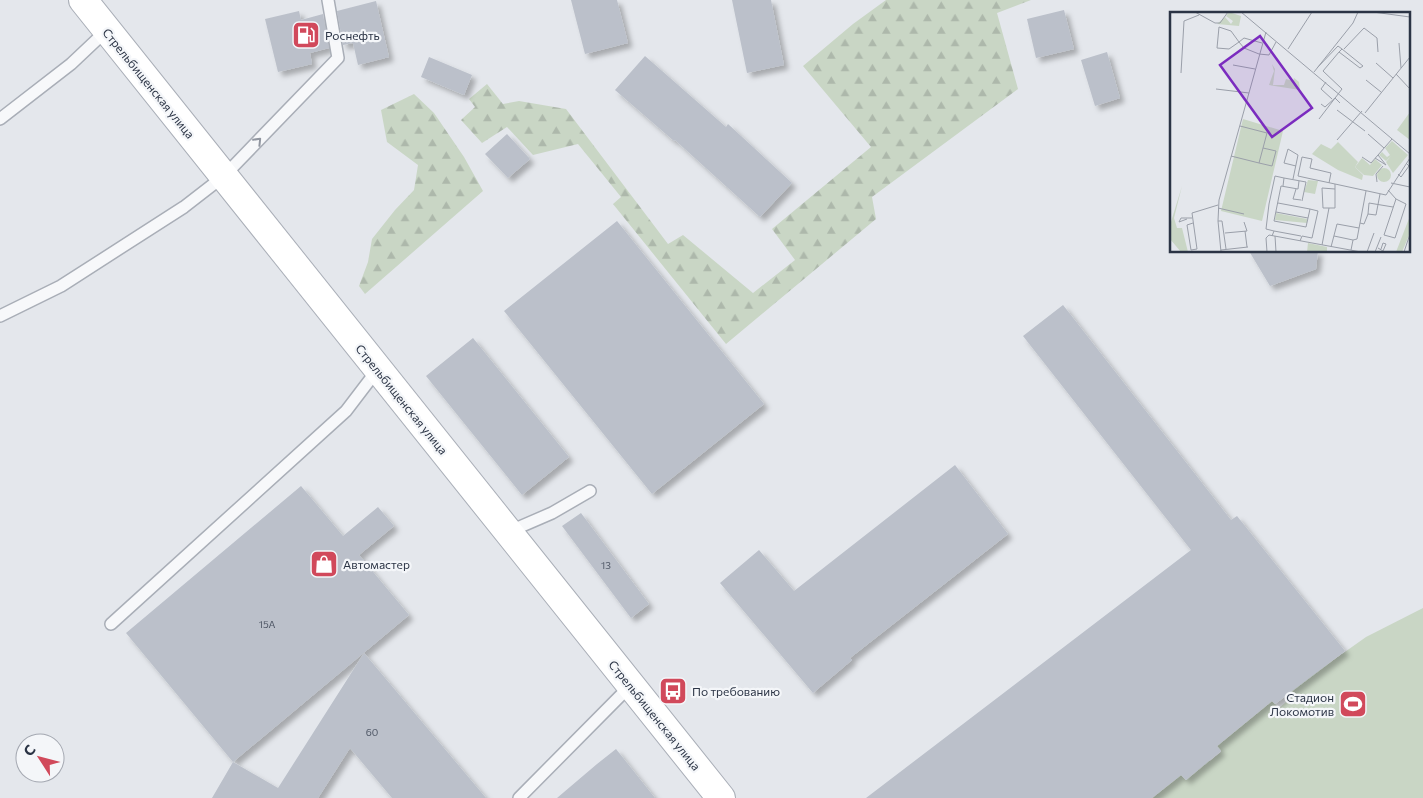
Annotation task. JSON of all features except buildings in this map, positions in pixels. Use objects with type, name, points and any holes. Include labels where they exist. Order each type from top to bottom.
[{"type":"main road","name":"Стрельбищенская улица","points":[[83,0],[721,798]]},
{"type":"lane","points":[[0,316],[60,286],[184,207],[224,176],[338,58],[328,0]]},
{"type":"lane","points":[[0,119],[71,64],[107,30]]},
{"type":"lane","points":[[111,624],[346,411],[378,369]]},
{"type":"lane","points":[[508,532],[552,513],[590,491]]},
{"type":"lane","points":[[519,798],[631,685]]},
{"type":"green space","points":[[886,0],[1031,0],[997,13],[1018,89],[872,197],[876,219],[726,344],[613,204],[621,197],[578,144],[533,155],[507,127],[482,143],[461,120],[475,107],[469,99],[487,84],[503,104],[519,101],[566,109],[668,244],[683,235],[753,293],[795,260],[772,229],[871,147],[803,66],[853,24]]},
{"type":"green space","points":[[414,94],[434,113],[464,157],[483,191],[365,294],[359,286],[368,262],[372,239],[414,190],[418,165],[387,142],[381,110]]},
{"type":"green space","name":"Стадион Локомотив","points":[[1423,608],[1423,798],[1152,798],[1181,775],[1186,780],[1198,770],[1194,765],[1205,756],[1210,761],[1221,752],[1217,746],[1272,701],[1279,708],[1292,697],[1287,689],[1318,671],[1366,637]]},
{"type":"place","name":"Роснефть","points":[[306,35]]},
{"type":"place","name":"Автомастер","points":[[324,564]]},
{"type":"place","name":"По требованию","points":[[673,691]]},
{"type":"place","name":"Стадион Локомотив","points":[[1353,704]]}]
